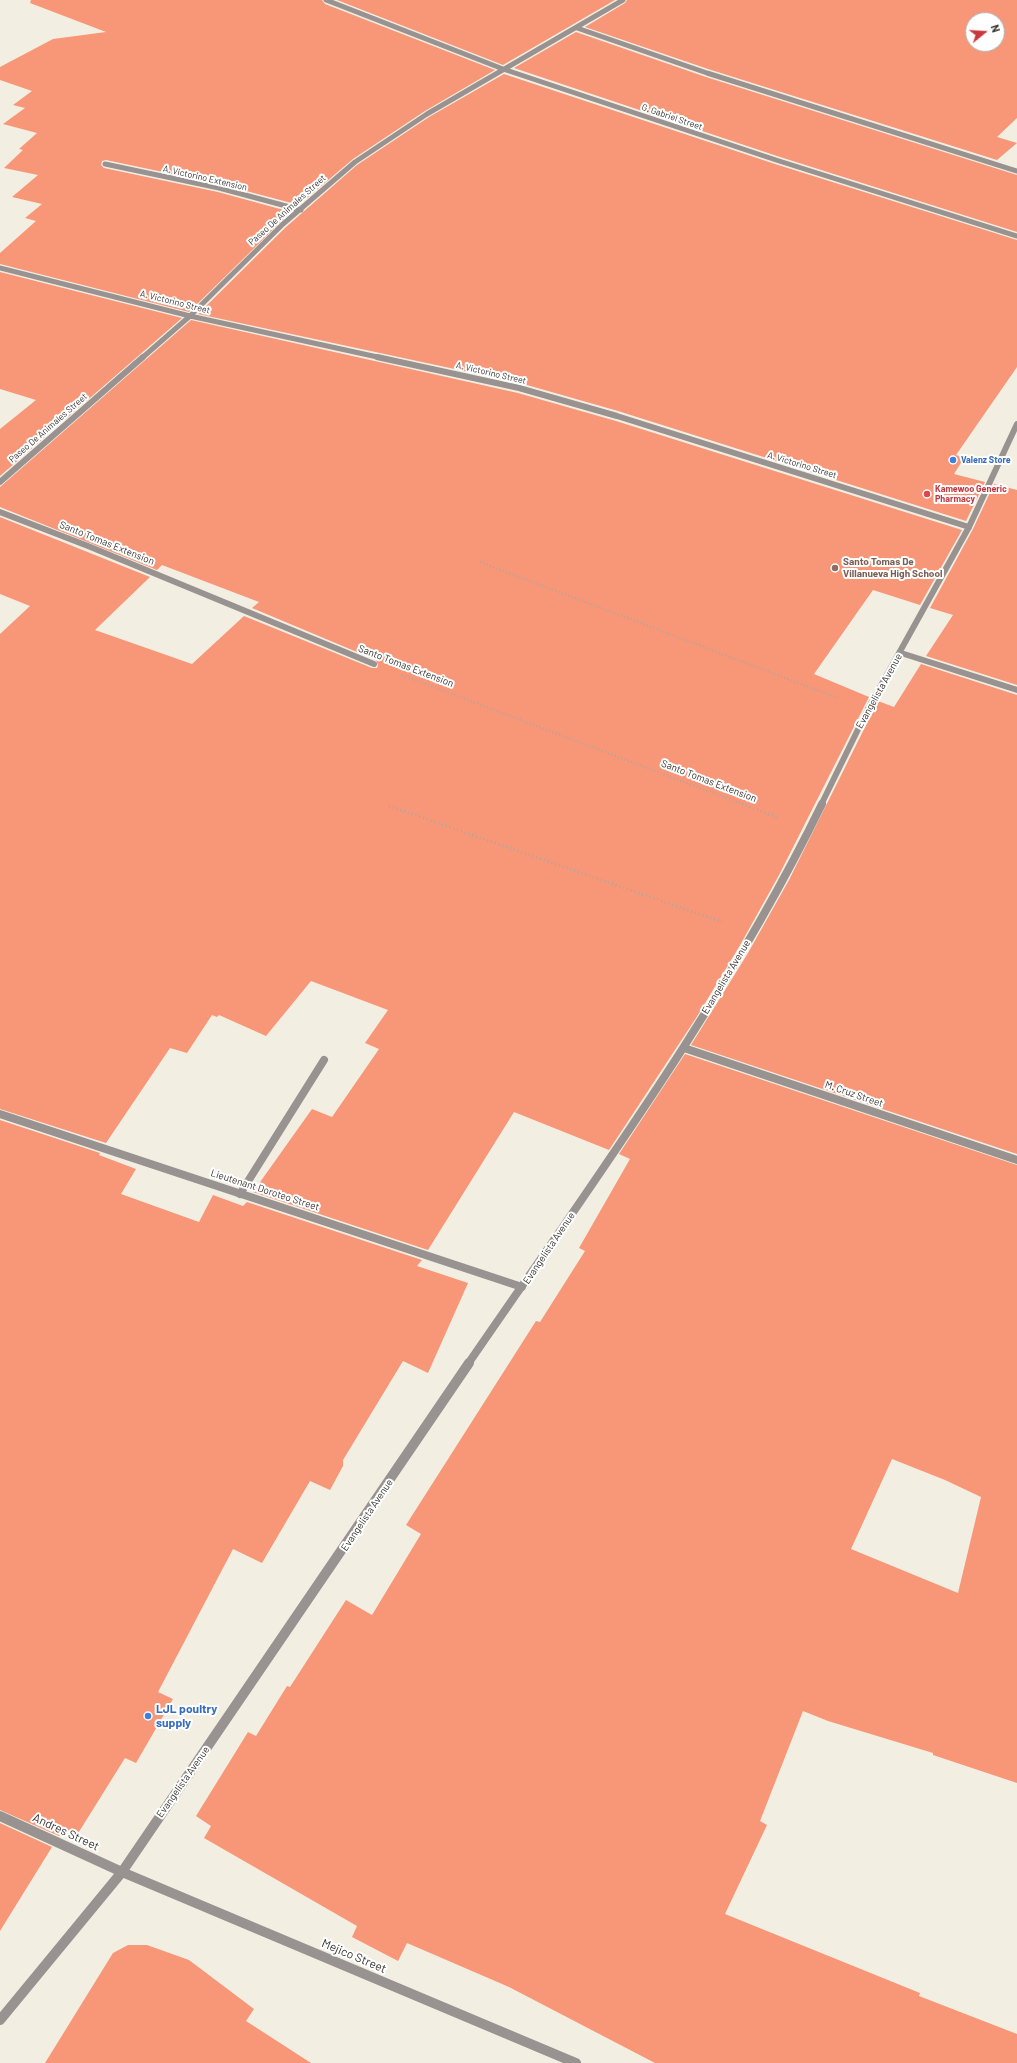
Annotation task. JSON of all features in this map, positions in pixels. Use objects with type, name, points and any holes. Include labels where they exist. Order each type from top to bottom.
[{"type":"street","name":"G. Gabriel Street","points":[[326,0],[343,8],[503,69],[776,160],[1017,236]]},
{"type":"street","name":"Paseo De Animales Street","points":[[0,482],[190,316],[284,224],[355,162],[427,114],[623,0]]},
{"type":"street","points":[[577,28],[729,80],[1017,171]]},
{"type":"street","name":"A. Victorino Extension","points":[[105,164],[219,188],[301,210]]},
{"type":"street","name":"A. Victorino Street","points":[[0,268],[190,316],[519,388],[624,419],[969,527]]},
{"type":"street","name":"Evangelista Avenue","points":[[0,2020],[122,1872],[684,1048],[752,933],[809,830],[868,709],[901,653],[969,527],[1017,424]]},
{"type":"street","name":"Santo Tomas Extension","points":[[0,512],[88,546],[374,664]]},
{"type":"street","points":[[901,653],[1017,690]]},
{"type":"street","name":"M. Cruz Street","points":[[684,1048],[1017,1160]]},
{"type":"street","points":[[240,1194],[324,1060]]},
{"type":"street","name":"Lieutenant Doroteo Street","points":[[0,1114],[522,1287]]},
{"type":"street","name":"Andres Street","points":[[0,1816],[122,1872]]},
{"type":"street","name":"Mejico Street","points":[[122,1872],[576,2063]]},
{"type":"path","points":[[480,562],[868,709]]},
{"type":"path","name":"Santo Tomas Extension","points":[[374,664],[809,830]]},
{"type":"path","points":[[389,806],[752,933]]},
{"type":"building","points":[[31,0],[322,0],[325,4],[495,70],[425,111],[353,159],[299,205],[220,184],[106,160],[102,161],[101,165],[104,168],[218,192],[291,212],[189,312],[0,264],[0,253],[36,221],[25,218],[42,204],[12,197],[38,175],[4,168],[23,150],[19,149],[37,133],[3,124],[25,108],[13,105],[32,91],[0,80],[0,67],[53,39],[106,32],[30,3]]},
{"type":"building","points":[[337,0],[615,0],[503,65]]},
{"type":"building","points":[[627,0],[1017,0],[1017,118],[997,137],[1017,143],[997,160],[708,69],[585,27],[625,3]]},
{"type":"building","points":[[576,32],[706,77],[1017,175],[1017,232],[777,156],[514,68]]},
{"type":"building","points":[[504,74],[775,164],[1017,240],[1017,367],[956,455],[964,458],[954,474],[985,482],[966,521],[618,411],[520,383],[198,314],[286,227],[357,165],[429,117]]},
{"type":"building","points":[[0,272],[182,318],[0,476],[0,429],[36,400],[0,389]]},
{"type":"building","points":[[191,320],[518,393],[616,421],[962,530],[920,605],[873,590],[814,674],[869,697],[779,875],[739,947],[696,1018],[609,1150],[514,1112],[428,1250],[253,1192],[312,1109],[332,1117],[379,1049],[365,1043],[388,1010],[311,981],[266,1036],[219,1015],[217,1017],[212,1015],[187,1053],[170,1048],[106,1143],[0,1109],[0,634],[30,606],[0,594],[0,517],[150,577],[95,630],[192,664],[244,616],[372,668],[377,668],[378,665],[376,660],[252,608],[259,602],[162,565],[157,570],[0,507],[0,487]]},
{"type":"building","points":[[994,484],[1017,490],[1017,685],[926,656],[953,615],[930,608],[973,529]]},
{"type":"building","points":[[921,664],[1017,695],[1017,1154],[691,1045],[748,953],[789,880],[878,701],[894,707]]},
{"type":"building","points":[[685,1054],[1017,1165],[1017,1783],[933,1755],[933,1753],[828,1721],[803,1711],[760,1821],[767,1825],[725,1914],[920,1993],[919,1996],[1017,2034],[1017,2063],[655,2063],[509,1987],[407,1943],[398,1961],[352,1937],[357,1926],[204,1838],[211,1826],[196,1816],[248,1732],[256,1736],[287,1686],[290,1687],[346,1600],[372,1615],[421,1534],[406,1525],[536,1321],[540,1322],[585,1251],[579,1248],[630,1159],[619,1154]],"holes":[[[892,1459],[945,1480],[981,1497],[958,1593],[851,1549]]]},
{"type":"building","points":[[0,1120],[100,1153],[99,1155],[136,1169],[121,1194],[199,1222],[213,1195],[243,1206],[247,1202],[422,1260],[417,1266],[468,1283],[428,1373],[403,1361],[343,1460],[343,1466],[330,1490],[310,1481],[262,1563],[233,1549],[158,1692],[173,1699],[136,1763],[125,1758],[77,1835],[64,1828],[59,1836],[0,1810]]},
{"type":"building","points":[[0,1823],[52,1847],[0,1931]]},
{"type":"building","points":[[128,1945],[147,1945],[189,1960],[254,2009],[246,2021],[311,2063],[45,2063],[113,1953]]},
{"type":"place","name":"Valenz Store","points":[[953,460]]},
{"type":"place","name":"Kamewoo Generic Pharmacy","points":[[927,494]]},
{"type":"place","name":"Santo Tomas De Villanueva High School","points":[[835,568]]},
{"type":"place","name":"LJL poultry supply","points":[[148,1716]]}]
